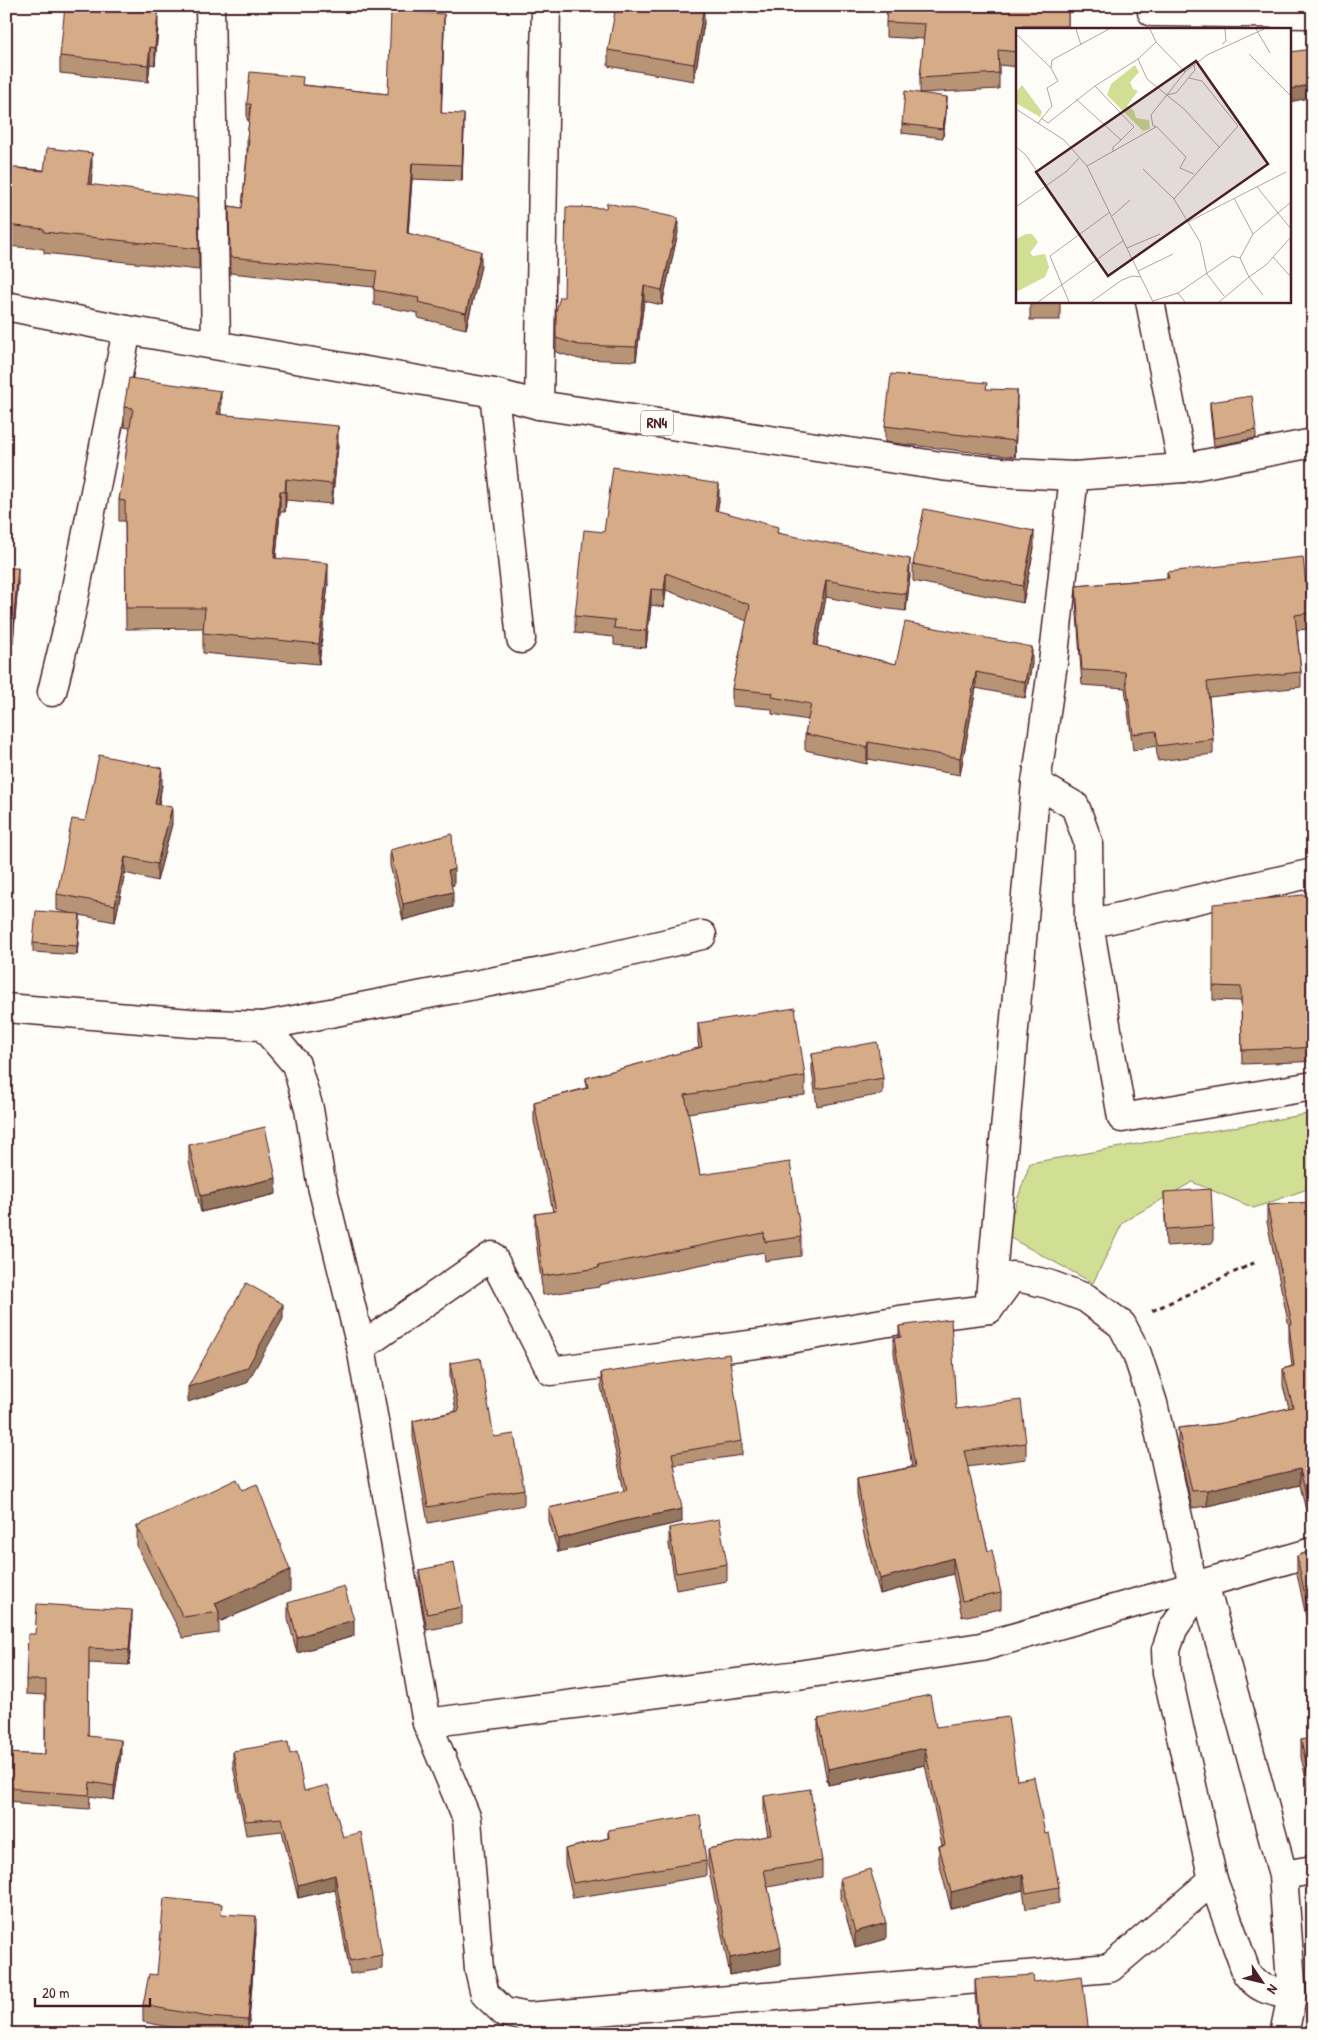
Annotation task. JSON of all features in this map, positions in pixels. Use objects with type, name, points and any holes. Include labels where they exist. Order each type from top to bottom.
[{"type":"main road","points":[[210,6],[216,344]]},
{"type":"main road","points":[[539,405],[546,6]]},
{"type":"main road","points":[[1152,16],[1313,14]]},
{"type":"main road","points":[[1150,302],[1183,468]]},
{"type":"main road","name":"RN4","points":[[6,306],[127,330],[494,393],[539,405],[941,466],[1011,474],[1074,476],[1183,468],[1313,443]]},
{"type":"main road","points":[[52,692],[72,608],[127,330]]},
{"type":"main road","points":[[494,393],[521,639]]},
{"type":"main road","points":[[989,1309],[1036,783],[1053,663],[1074,476]]},
{"type":"main road","points":[[1036,783],[1075,806],[1088,842],[1089,924],[1122,1118],[1313,1086]]},
{"type":"main road","points":[[1089,924],[1313,873]]},
{"type":"main road","points":[[6,1008],[262,1026],[557,969],[702,935]]},
{"type":"main road","points":[[262,1026],[296,1064],[309,1109],[321,1182],[361,1347],[427,1723],[467,1819],[479,1969],[485,1994],[504,2012],[527,2017],[1110,1968],[1213,1880]]},
{"type":"main road","points":[[361,1347],[492,1256],[551,1371],[778,1341],[900,1320],[989,1309],[1013,1276],[1048,1284],[1086,1298],[1122,1325],[1137,1354],[1153,1403],[1199,1584],[1282,1875],[1292,1996],[1284,2034]]},
{"type":"main road","points":[[427,1723],[788,1676],[981,1647],[1313,1552]]},
{"type":"main road","points":[[1199,1584],[1173,1629],[1166,1650],[1167,1673],[1213,1880],[1247,1974],[1254,1983],[1266,1990],[1292,1996]]},
{"type":"main road","points":[[1282,1875],[1313,1870]]},
{"type":"path","points":[[1122,1325],[1256,1262]]},
{"type":"green space","points":[[1313,1113],[1313,1187],[1254,1208],[1192,1182],[1123,1222],[1093,1283],[1005,1235],[1030,1163]]},
{"type":"building","points":[[65,6],[115,6],[158,11],[155,48],[150,47],[148,65],[60,56]]},
{"type":"building","points":[[616,6],[704,6],[694,64],[608,50]]},
{"type":"building","points":[[887,6],[1068,6],[1068,26],[1022,26],[1022,28],[1016,28],[1016,52],[998,50],[999,73],[920,78],[925,24],[886,22]]},
{"type":"building","points":[[391,11],[444,14],[441,113],[464,114],[462,165],[412,163],[407,233],[481,251],[466,313],[418,302],[419,298],[374,290],[377,271],[230,257],[229,206],[242,208],[249,139],[247,138],[251,104],[247,104],[250,72],[303,77],[302,85],[388,94]]},
{"type":"building","points":[[1313,49],[1313,84],[1292,89],[1292,52]]},
{"type":"building","points":[[905,91],[947,97],[943,129],[902,124]]},
{"type":"building","points":[[47,148],[92,153],[88,184],[198,198],[199,249],[44,232],[44,229],[6,225],[6,167],[44,171]]},
{"type":"building","points":[[607,203],[678,218],[662,290],[644,286],[636,347],[579,345],[556,338],[556,311],[560,297],[564,297],[566,207],[606,208]]},
{"type":"building","points":[[891,374],[987,383],[986,389],[1017,390],[1015,441],[885,426]]},
{"type":"building","points":[[129,378],[221,391],[217,414],[338,426],[332,484],[286,479],[285,492],[280,491],[274,558],[328,563],[319,644],[203,633],[205,608],[126,608],[125,501],[119,500],[133,408],[124,407]]},
{"type":"building","points":[[1252,396],[1256,430],[1214,438],[1210,402]]},
{"type":"building","points":[[613,467],[719,484],[715,510],[778,527],[777,533],[910,559],[906,594],[826,580],[814,645],[896,664],[905,622],[1032,647],[1025,682],[976,672],[960,758],[868,742],[867,747],[805,734],[811,704],[772,697],[773,693],[732,689],[750,605],[666,573],[664,590],[651,589],[646,631],[614,628],[615,620],[575,616],[584,530],[604,532]]},
{"type":"building","points":[[924,509],[1034,531],[1023,586],[913,564]]},
{"type":"building","points":[[1303,557],[1309,613],[1295,615],[1301,672],[1207,682],[1213,739],[1158,746],[1156,731],[1133,734],[1125,672],[1082,670],[1076,586],[1169,578],[1167,572]]},
{"type":"building","points":[[6,568],[18,568],[13,628],[6,628]]},
{"type":"building","points":[[99,755],[162,768],[155,804],[172,807],[157,864],[125,857],[115,905],[57,894],[72,819],[85,821]]},
{"type":"building","points":[[452,834],[454,869],[448,871],[453,892],[403,904],[390,850]]},
{"type":"building","points":[[1313,894],[1313,1047],[1242,1050],[1241,987],[1213,986],[1213,904]]},
{"type":"building","points":[[36,911],[80,914],[77,946],[33,943]]},
{"type":"building","points":[[795,1008],[805,1076],[685,1095],[700,1175],[790,1162],[801,1237],[765,1242],[764,1233],[598,1266],[599,1268],[543,1276],[535,1214],[556,1211],[534,1102],[588,1088],[586,1078],[702,1047],[698,1023]]},
{"type":"building","points":[[877,1042],[883,1078],[817,1089],[812,1054]]},
{"type":"building","points":[[265,1127],[276,1178],[201,1196],[189,1145]]},
{"type":"building","points":[[1211,1189],[1213,1226],[1166,1229],[1164,1192]]},
{"type":"building","points":[[1313,1202],[1312,1520],[1300,1469],[1207,1490],[1192,1491],[1178,1428],[1218,1424],[1293,1407],[1283,1369],[1294,1366],[1289,1324],[1292,1324],[1267,1205]]},
{"type":"building","points":[[246,1283],[283,1304],[247,1368],[188,1387]]},
{"type":"building","points":[[951,1319],[956,1409],[1021,1400],[1026,1443],[964,1451],[988,1551],[992,1550],[1001,1593],[962,1601],[953,1558],[880,1579],[864,1519],[857,1478],[915,1467],[894,1338],[901,1337],[899,1326]]},
{"type":"building","points":[[729,1354],[742,1441],[672,1453],[682,1509],[620,1522],[558,1539],[549,1508],[627,1490],[601,1373]]},
{"type":"building","points":[[480,1358],[494,1437],[514,1434],[524,1489],[428,1507],[413,1421],[459,1411],[450,1363]]},
{"type":"building","points":[[237,1479],[242,1490],[257,1484],[290,1570],[215,1603],[219,1612],[183,1617],[137,1526]]},
{"type":"building","points":[[719,1519],[727,1564],[676,1573],[669,1528]]},
{"type":"building","points":[[1313,1550],[1313,1634],[1297,1556]]},
{"type":"building","points":[[454,1563],[462,1607],[427,1614],[419,1570]]},
{"type":"building","points":[[344,1586],[354,1620],[297,1637],[288,1603]]},
{"type":"building","points":[[37,1604],[132,1610],[129,1650],[89,1648],[88,1736],[121,1740],[114,1786],[90,1782],[89,1795],[19,1790],[19,1788],[6,1787],[6,1753],[45,1755],[46,1680],[26,1680],[28,1634],[35,1634]]},
{"type":"building","points":[[930,1695],[936,1727],[1008,1717],[1017,1780],[1034,1777],[1045,1834],[1049,1833],[1059,1887],[1026,1893],[1023,1874],[951,1892],[939,1846],[945,1845],[925,1748],[828,1769],[818,1719]]},
{"type":"building","points":[[1313,1721],[1313,1774],[1309,1775],[1301,1740],[1311,1738],[1308,1722]]},
{"type":"building","points":[[288,1742],[290,1754],[297,1752],[304,1791],[328,1785],[343,1837],[361,1832],[382,1955],[350,1961],[335,1875],[298,1885],[282,1818],[246,1821],[233,1751]]},
{"type":"building","points":[[810,1789],[822,1861],[764,1870],[781,1947],[730,1958],[708,1849],[771,1835],[764,1796]]},
{"type":"building","points":[[700,1815],[706,1861],[573,1883],[565,1849],[609,1838],[608,1830]]},
{"type":"building","points":[[870,1869],[886,1923],[855,1932],[840,1878]]},
{"type":"building","points":[[164,1898],[222,1904],[221,1914],[256,1916],[248,2020],[208,2017],[143,2005],[149,1974],[157,1975]]},
{"type":"building","points":[[1033,1975],[1034,1982],[1082,1976],[1089,2034],[980,2034],[975,1979]]},
{"type":"building","points":[[660,2029],[661,2034],[628,2034],[627,2031]]}]
